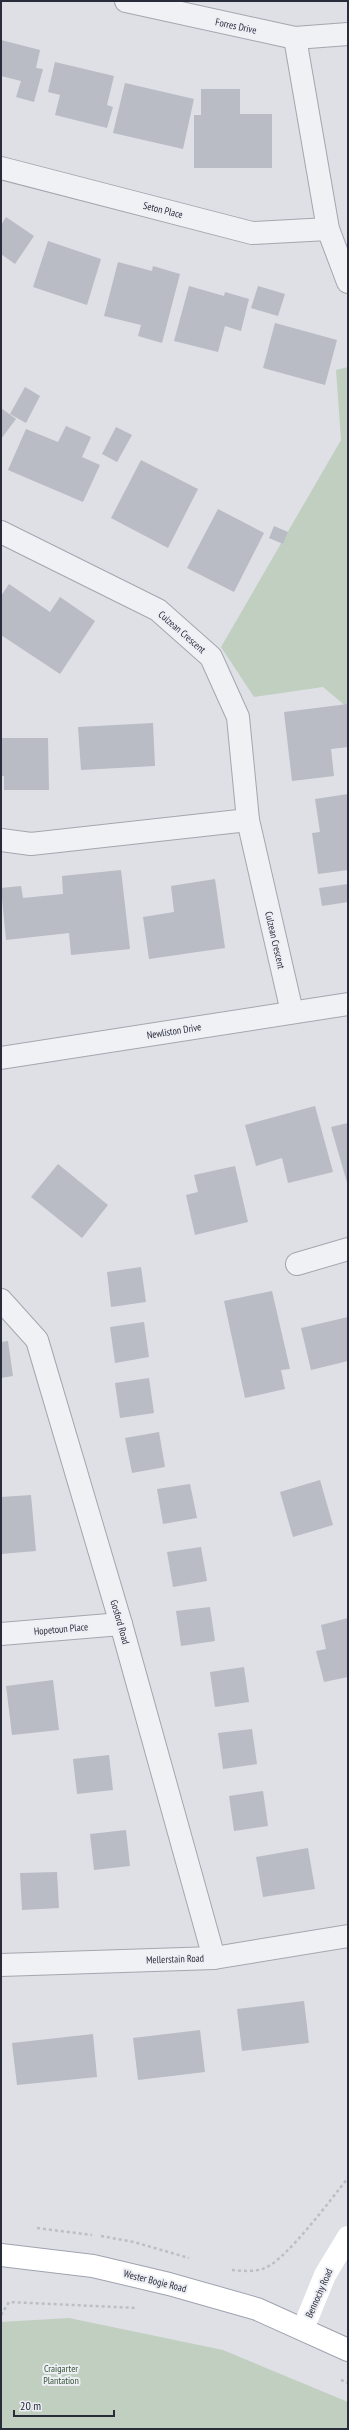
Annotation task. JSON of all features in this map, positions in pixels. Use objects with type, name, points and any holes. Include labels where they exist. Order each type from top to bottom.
[{"type":"main road","name":"Bennochy Road","points":[[303,2329],[325,2275],[348,2237]]},
{"type":"main road","name":"Wester Bogie Road","points":[[1,2255],[93,2266],[169,2284],[257,2309],[348,2350]]},
{"type":"street","name":"Forres Drive","points":[[137,3],[295,38],[348,34]]},
{"type":"street","points":[[295,38],[328,229],[348,282]]},
{"type":"street","name":"Seton Place","points":[[1,168],[252,233],[328,229]]},
{"type":"street","name":"Culzean Crescent","points":[[1,532],[158,610],[212,657],[238,716],[248,820],[292,1012]]},
{"type":"street","points":[[1,840],[31,844],[248,820]]},
{"type":"street","name":"Newliston Drive","points":[[1,1058],[348,1004]]},
{"type":"street","points":[[297,1264],[348,1249]]},
{"type":"street","name":"Gosford Road","points":[[1,1300],[37,1340],[121,1624],[214,1958]]},
{"type":"street","name":"Hopetoun Place","points":[[1,1634],[121,1624]]},
{"type":"street","name":"Mellerstain Road","points":[[1,1965],[214,1958],[348,1936]]},
{"type":"path","points":[[228,2270],[244,2271],[265,2268],[277,2259],[348,2178]]},
{"type":"path","points":[[176,2253],[191,2258]]},
{"type":"path","points":[[1,2315],[9,2302],[143,2309]]},
{"type":"path","points":[[334,2376],[348,2383]]},
{"type":"green space","points":[[348,367],[348,708],[323,687],[254,697],[221,647],[341,440],[336,370]]},
{"type":"green space","name":"Craigarter Plantation","points":[[69,2318],[223,2350],[348,2402],[348,2429],[1,2429],[1,2322]]},
{"type":"building","points":[[1,40],[40,50],[36,68],[43,69],[34,102],[16,97],[21,81],[1,76]]},
{"type":"building","points":[[55,62],[114,76],[107,105],[113,107],[107,128],[55,115],[60,95],[48,92]]},
{"type":"building","points":[[125,83],[194,99],[183,149],[113,133]]},
{"type":"building","points":[[201,89],[240,89],[240,114],[272,114],[272,168],[194,168],[194,115],[201,115]]},
{"type":"building","points":[[6,217],[34,236],[15,264],[1,254],[1,225]]},
{"type":"building","points":[[48,241],[101,259],[87,305],[33,287]]},
{"type":"building","points":[[118,262],[152,271],[153,266],[180,274],[162,343],[138,336],[141,325],[104,316]]},
{"type":"building","points":[[189,286],[224,296],[225,292],[249,299],[241,331],[225,326],[218,352],[174,341]]},
{"type":"building","points":[[258,286],[285,294],[278,316],[251,308]]},
{"type":"building","points":[[275,323],[337,340],[325,385],[263,368]]},
{"type":"building","points":[[25,387],[40,396],[26,423],[10,414]]},
{"type":"building","points":[[1,408],[16,419],[1,439]]},
{"type":"building","points":[[66,426],[91,437],[82,457],[100,465],[83,502],[8,470],[26,429],[58,442]]},
{"type":"building","points":[[116,427],[132,435],[117,462],[102,454]]},
{"type":"building","points":[[141,460],[198,489],[168,548],[111,518]]},
{"type":"building","points":[[218,509],[264,533],[234,592],[187,568]]},
{"type":"building","points":[[274,526],[288,532],[283,544],[269,538]]},
{"type":"building","points":[[9,584],[50,612],[60,597],[95,621],[60,674],[1,635],[1,596]]},
{"type":"building","points":[[348,704],[348,747],[331,749],[334,776],[292,781],[284,712]]},
{"type":"building","points":[[153,723],[155,766],[81,770],[78,727]]},
{"type":"building","points":[[1,738],[48,738],[49,790],[4,790],[4,776],[1,776]]},
{"type":"building","points":[[348,794],[348,870],[318,874],[312,833],[320,832],[315,799]]},
{"type":"building","points":[[121,870],[130,949],[71,955],[69,933],[6,940],[1,888],[21,886],[23,898],[63,894],[62,876]]},
{"type":"building","points":[[215,879],[225,948],[149,959],[143,917],[174,912],[171,886]]},
{"type":"building","points":[[348,884],[348,902],[322,906],[319,888]]},
{"type":"building","points":[[315,1106],[333,1172],[288,1183],[282,1158],[256,1166],[245,1125]]},
{"type":"building","points":[[348,1123],[348,1186],[331,1127]]},
{"type":"building","points":[[58,1164],[108,1205],[82,1238],[31,1197]]},
{"type":"building","points":[[235,1166],[248,1222],[195,1235],[186,1195],[198,1192],[194,1175]]},
{"type":"building","points":[[141,1267],[146,1302],[111,1307],[107,1272]]},
{"type":"building","points":[[272,1291],[290,1369],[281,1370],[285,1389],[245,1398],[224,1301]]},
{"type":"building","points":[[348,1317],[348,1361],[311,1370],[301,1328]]},
{"type":"building","points":[[144,1322],[149,1357],[115,1363],[110,1327]]},
{"type":"building","points":[[8,1341],[13,1376],[1,1378],[1,1342]]},
{"type":"building","points":[[149,1378],[154,1413],[120,1418],[115,1383]]},
{"type":"building","points":[[159,1432],[165,1467],[132,1473],[125,1438]]},
{"type":"building","points":[[320,1480],[333,1525],[293,1537],[280,1492]]},
{"type":"building","points":[[190,1484],[197,1518],[163,1524],[157,1489]]},
{"type":"building","points":[[31,1495],[36,1551],[1,1554],[1,1497]]},
{"type":"building","points":[[201,1547],[207,1581],[173,1587],[167,1552]]},
{"type":"building","points":[[210,1607],[215,1641],[181,1646],[176,1611]]},
{"type":"building","points":[[348,1618],[348,1677],[324,1682],[316,1651],[326,1649],[321,1625]]},
{"type":"building","points":[[244,1667],[249,1702],[215,1707],[210,1672]]},
{"type":"building","points":[[53,1680],[59,1730],[12,1735],[6,1686]]},
{"type":"building","points":[[252,1729],[257,1764],[223,1769],[218,1733]]},
{"type":"building","points":[[109,1755],[113,1790],[77,1794],[73,1759]]},
{"type":"building","points":[[263,1791],[268,1826],[234,1831],[229,1796]]},
{"type":"building","points":[[126,1830],[130,1866],[94,1870],[90,1834]]},
{"type":"building","points":[[308,1848],[315,1889],[263,1897],[256,1857]]},
{"type":"building","points":[[57,1872],[59,1908],[22,1910],[20,1873]]},
{"type":"building","points":[[304,2001],[309,2043],[242,2051],[237,2009]]},
{"type":"building","points":[[200,2030],[205,2072],[138,2080],[133,2038]]},
{"type":"building","points":[[93,2034],[97,2077],[17,2085],[12,2043]]}]
